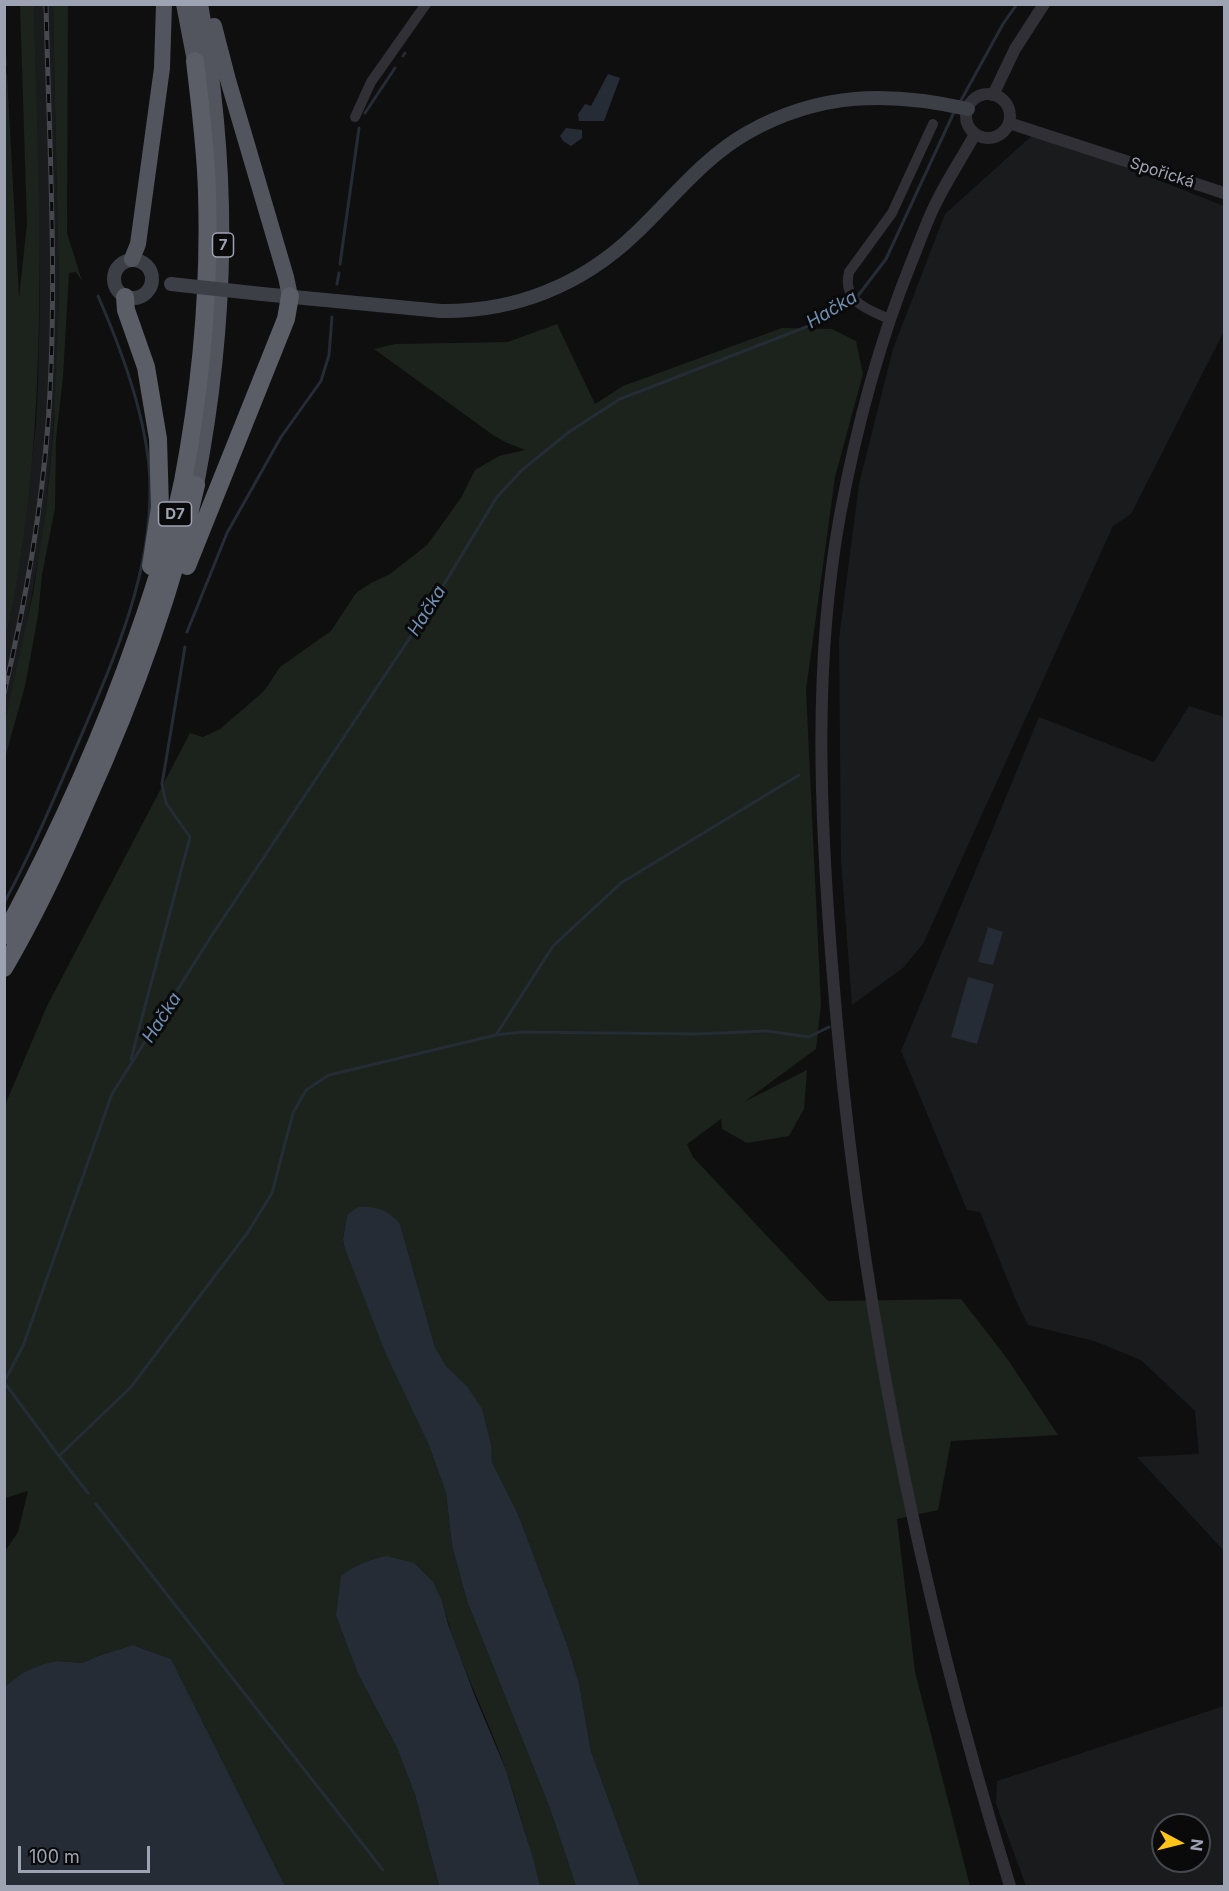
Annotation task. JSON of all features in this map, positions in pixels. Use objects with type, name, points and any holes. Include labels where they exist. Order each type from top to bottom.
[{"type":"highway","points":[[132,259],[138,244],[162,68],[164,4]]},
{"type":"highway","points":[[184,4],[195,61]]},
{"type":"highway","name":"7","points":[[196,485],[216,367],[223,252],[222,191],[217,124],[209,54],[200,4]]},
{"type":"highway","points":[[125,297],[126,310],[146,367],[158,439],[160,473],[160,507],[153,554],[130,636],[134,668],[155,654],[215,492],[286,319],[290,296],[208,4]]},
{"type":"highway","name":"D7","points":[[4,968],[67,845],[117,734],[170,534],[193,423],[201,362],[206,294],[207,192],[203,128],[195,61]]},
{"type":"highway","name":"D7","points":[[4,936],[54,838],[103,728],[134,668],[169,590],[196,485]]},
{"type":"main road","points":[[153,281],[441,311],[465,311],[510,305],[555,289],[595,267],[635,234],[678,190],[724,149],[745,134],[772,120],[819,104],[856,98],[902,97],[967,109]]},
{"type":"main road","points":[[132,259],[147,266],[152,273],[153,281],[150,288],[140,298],[125,297],[115,287],[114,274],[121,264],[132,259]]},
{"type":"street","points":[[355,117],[371,82],[426,4]]},
{"type":"street","points":[[993,95],[1015,49],[1044,4]]},
{"type":"street","points":[[993,95],[999,97],[1007,105],[1010,117],[1007,128],[998,136],[987,138],[975,134],[967,123],[967,109],[975,99],[993,95]]},
{"type":"street","name":"Spořická","points":[[1009,123],[1224,193]]},
{"type":"street","points":[[889,320],[862,307],[848,291],[846,282],[849,272],[892,213],[933,124]]},
{"type":"street","points":[[975,134],[934,207],[889,320],[856,439],[840,517],[828,601],[823,660],[821,797],[824,872],[846,1119],[884,1377],[901,1467],[935,1611],[977,1779],[1010,1887]]},
{"type":"shaded area","points":[[20,5],[34,5],[39,325],[30,484],[20,563],[5,642],[4,24],[19,297],[27,224]]},
{"type":"shaded area","points":[[34,5],[53,5],[59,295],[57,383],[46,509],[40,550],[24,638],[5,720],[5,642],[22,548],[36,425],[38,383],[40,295]]},
{"type":"shaded area","points":[[53,5],[68,5],[67,233],[82,281],[76,272],[69,273],[63,377],[56,439],[55,508],[25,686],[5,758],[5,720],[33,594],[46,509],[54,425],[59,295]]},
{"type":"shaded area","points":[[608,74],[620,78],[604,121],[579,121],[578,114],[585,104],[591,106]]},
{"type":"shaded area","points":[[566,128],[582,130],[582,138],[571,146],[563,141],[560,136]]},
{"type":"shaded area","points":[[1036,132],[1224,206],[1224,331],[1131,514],[1113,526],[923,944],[903,968],[852,1005],[841,860],[839,639],[859,484],[893,349],[945,214]]},
{"type":"shaded area","points":[[557,324],[595,404],[623,386],[782,328],[832,329],[856,341],[863,374],[835,477],[806,690],[821,1005],[816,1049],[744,1102],[807,1070],[804,1109],[789,1136],[747,1143],[722,1129],[721,1119],[687,1144],[693,1157],[828,1301],[961,1299],[1006,1357],[1058,1435],[951,1441],[938,1510],[897,1519],[915,1672],[970,1886],[640,1886],[591,1751],[579,1683],[567,1644],[518,1514],[492,1462],[491,1453],[467,1386],[446,1366],[435,1347],[400,1224],[347,1215],[344,1246],[428,1443],[446,1493],[452,1546],[467,1601],[549,1806],[576,1886],[540,1886],[503,1763],[460,1657],[442,1601],[336,1616],[358,1674],[397,1748],[415,1795],[439,1886],[285,1886],[171,1659],[133,1645],[82,1663],[58,1661],[24,1672],[5,1686],[5,1551],[18,1532],[28,1491],[5,1498],[5,1105],[47,1006],[190,733],[203,737],[220,729],[264,691],[280,667],[331,631],[356,593],[390,574],[427,545],[461,498],[475,470],[499,456],[525,450],[493,435],[374,349],[395,344],[508,342]]},
{"type":"shaded area","points":[[1189,706],[1224,717],[1224,1551],[1137,1457],[1199,1454],[1195,1411],[1141,1360],[1094,1341],[1028,1325],[980,1212],[967,1210],[901,1051],[1039,717],[1154,762]]},
{"type":"shaded area","points":[[988,927],[1003,932],[993,965],[978,962]]},
{"type":"shaded area","points":[[968,977],[994,984],[977,1044],[951,1037]]},
{"type":"shaded area","points":[[358,1207],[381,1210],[391,1215],[400,1224],[435,1347],[446,1366],[467,1386],[482,1409],[491,1445],[492,1462],[518,1514],[567,1644],[579,1683],[591,1751],[640,1886],[576,1886],[549,1806],[467,1601],[452,1546],[446,1493],[428,1443],[386,1354],[344,1246],[347,1215]]},
{"type":"shaded area","points":[[387,1556],[414,1563],[433,1582],[442,1601],[448,1624],[474,1694],[506,1770],[540,1886],[439,1886],[415,1795],[397,1748],[358,1674],[336,1616],[341,1576],[362,1563]]},
{"type":"shaded area","points":[[133,1645],[171,1659],[285,1886],[5,1886],[5,1686],[24,1672],[44,1664],[58,1661],[82,1663]]},
{"type":"shaded area","points":[[1224,1706],[1224,1886],[1026,1886],[996,1804],[997,1781]]},
{"type":"waterway","name":"Hačka","points":[[959,104],[1003,24],[1017,4]]},
{"type":"waterway","points":[[365,113],[395,68]]},
{"type":"waterway","name":"Hačka","points":[[857,297],[886,259],[955,110]]},
{"type":"waterway","points":[[340,264],[359,128]]},
{"type":"waterway","points":[[337,284],[339,273]]},
{"type":"waterway","points":[[4,903],[41,827],[102,687],[126,623],[144,556],[150,488],[145,440],[125,365],[98,296]]},
{"type":"waterway","name":"Hačka","points":[[4,1382],[23,1346],[112,1094],[212,935],[429,609],[497,497],[522,470],[569,432],[620,399],[819,322],[852,301]]},
{"type":"waterway","points":[[187,632],[227,533],[281,437],[321,381],[329,355],[332,317]]},
{"type":"waterway","points":[[131,1059],[190,837],[166,803],[162,784],[185,647]]},
{"type":"waterway","points":[[4,1382],[59,1456],[131,1387],[248,1232],[272,1193],[293,1113],[306,1090],[329,1075],[496,1035],[553,946],[621,883],[799,775]]},
{"type":"waterway","points":[[496,1035],[521,1032],[696,1034],[767,1031],[809,1037],[829,1027]]},
{"type":"waterway","points":[[59,1456],[88,1493]]},
{"type":"waterway","points":[[96,1504],[383,1870]]},
{"type":"railway","points":[[4,693],[31,559],[48,424],[53,266],[46,4]]}]
